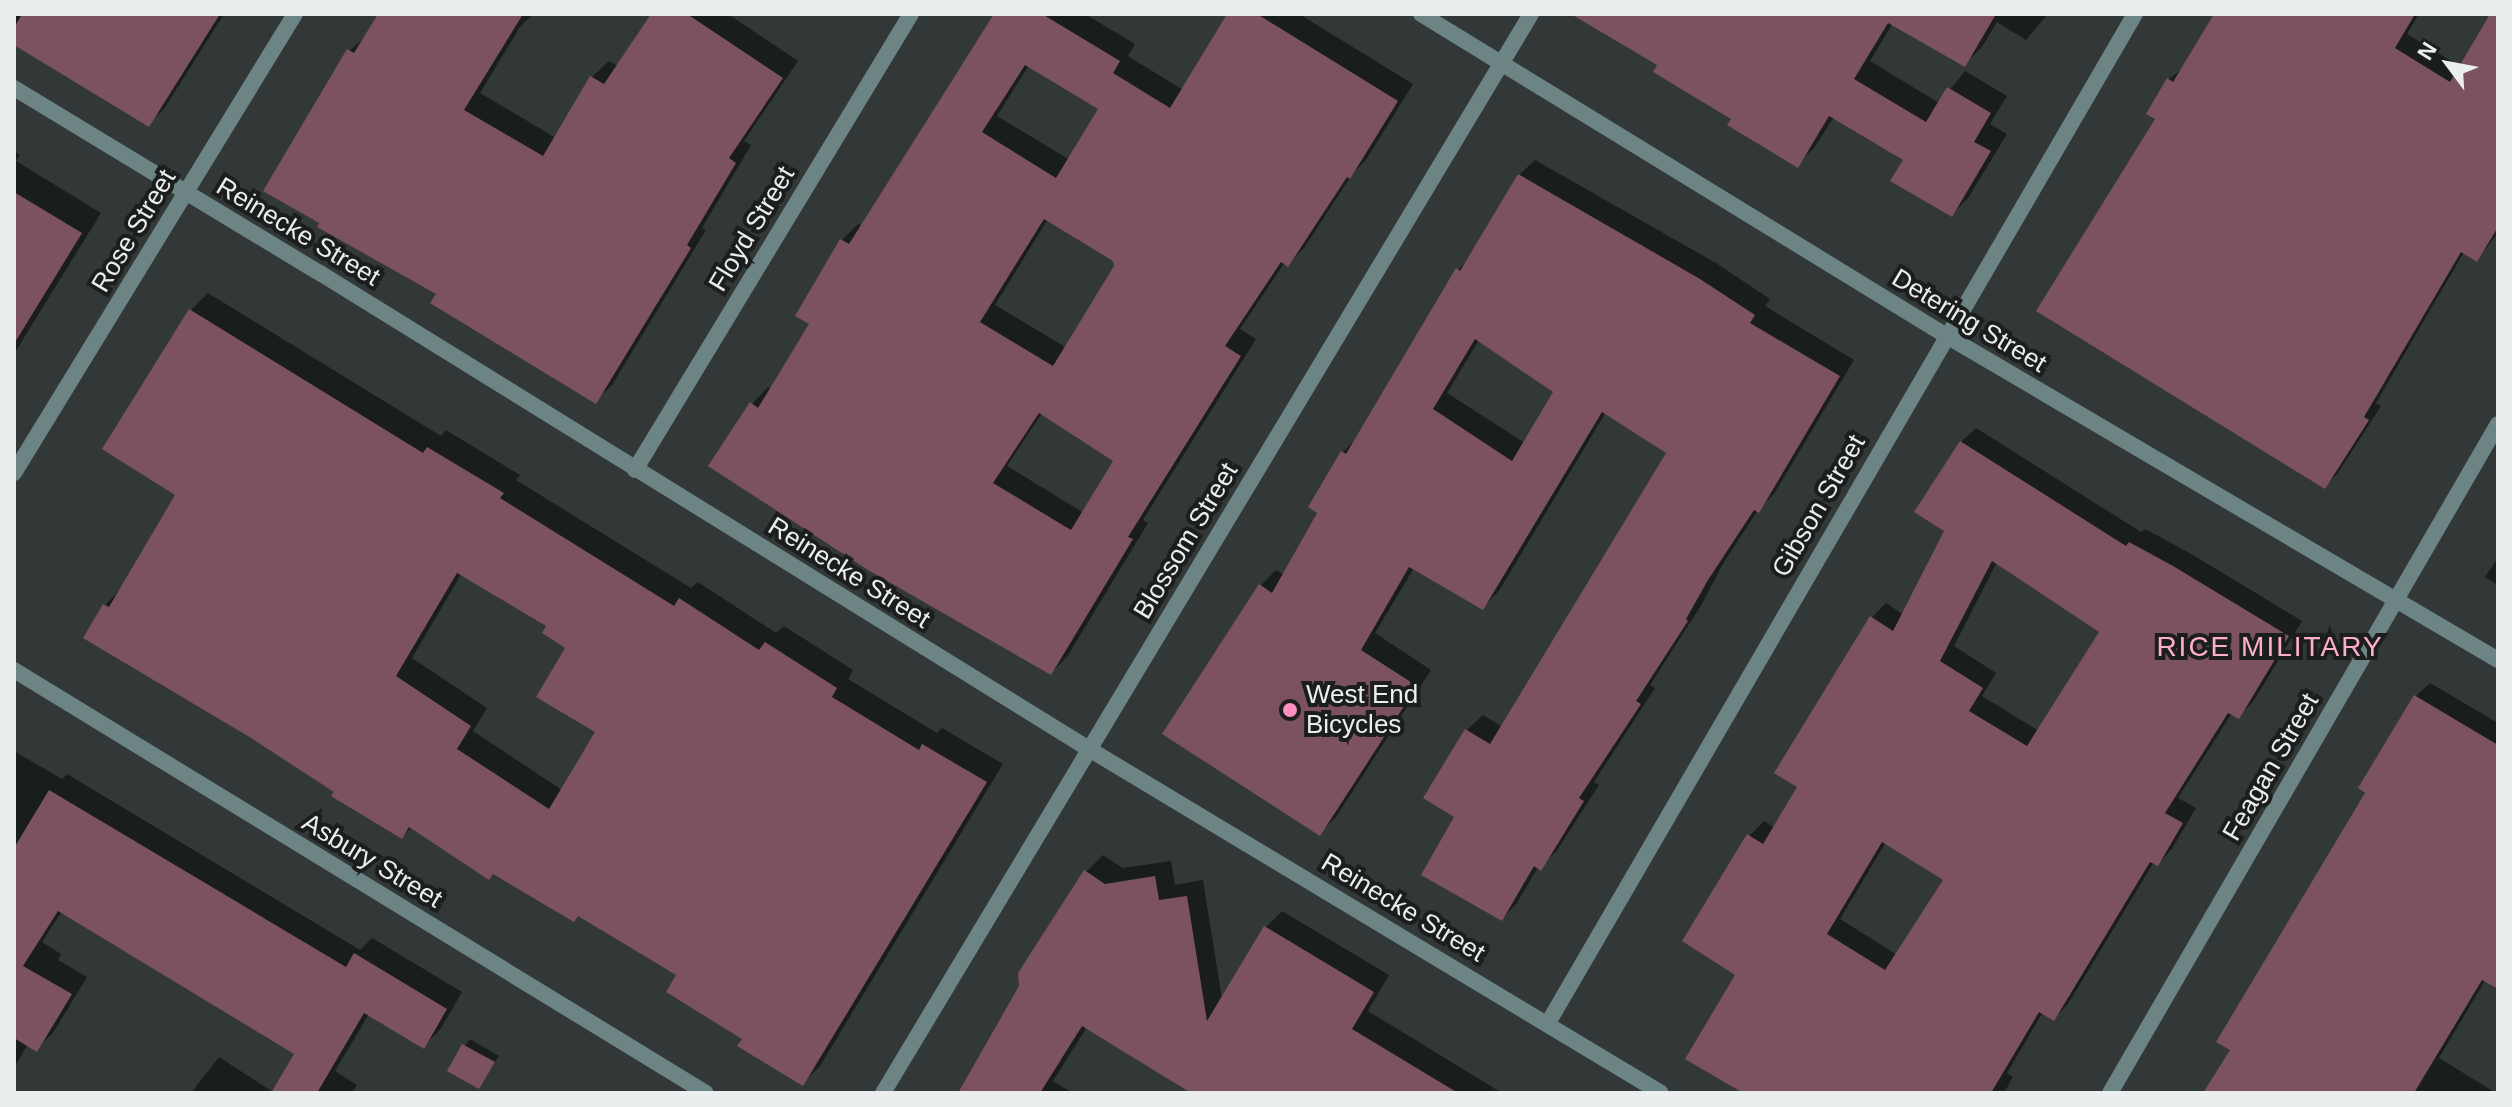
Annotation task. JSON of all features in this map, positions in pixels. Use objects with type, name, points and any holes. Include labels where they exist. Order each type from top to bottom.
[{"type":"street","name":"Rose Street","points":[[14,473],[295,14]]},
{"type":"street","name":"Floyd Street","points":[[635,470],[911,14]]},
{"type":"street","name":"Detering Street","points":[[1421,14],[1945,335],[2498,660]]},
{"type":"street","name":"Blossom Street","points":[[883,1093],[1531,14]]},
{"type":"street","name":"Gibson Street","points":[[1548,1023],[1945,335],[2135,14]]},
{"type":"street","name":"Reinecke Street","points":[[14,88],[1089,749],[1661,1093]]},
{"type":"street","name":"Feagan Street","points":[[2110,1093],[2498,424]]},
{"type":"street","name":"Asbury Street","points":[[14,670],[706,1093]]},
{"type":"building","points":[[22,14],[220,14],[149,127],[14,45],[14,28]]},
{"type":"building","points":[[378,14],[523,14],[464,110],[543,156],[590,76],[604,84],[651,14],[687,14],[783,78],[729,158],[736,163],[687,245],[691,248],[596,404],[430,303],[436,294],[317,227],[319,223],[263,191],[347,49],[354,53]]},
{"type":"building","points":[[994,14],[1042,14],[1120,61],[1113,73],[1170,108],[1227,14],[1257,14],[1398,101],[1350,179],[1347,177],[1288,267],[1281,262],[1225,346],[1241,356],[1128,537],[1133,539],[1051,675],[868,570],[708,466],[750,402],[758,408],[809,324],[795,316],[840,239],[849,244]],"holes":[[[1025,65],[1098,109],[1056,178],[982,132]],[[1044,219],[1113,261],[1114,266],[1053,366],[980,322]],[[1039,413],[1113,461],[1071,530],[993,483]]]},
{"type":"building","points":[[1571,14],[1996,14],[1965,67],[1888,23],[1854,79],[1926,122],[1947,87],[1991,113],[1974,142],[1991,151],[1952,217],[1890,181],[1903,160],[1829,116],[1798,168],[1727,125],[1731,119],[1653,72],[1657,65]]},
{"type":"building","points":[[2214,14],[2415,14],[2395,48],[2450,82],[2490,14],[2498,14],[2498,227],[2477,262],[2461,252],[2364,417],[2369,420],[2325,489],[2036,311],[2155,119],[2146,114],[2167,78],[2173,82]]},
{"type":"building","points":[[1518,174],[1700,279],[1755,315],[1750,323],[1840,376],[1759,513],[1754,510],[1708,580],[1686,619],[1688,621],[1636,701],[1641,704],[1579,798],[1584,801],[1541,871],[1534,866],[1502,921],[1421,875],[1454,817],[1423,798],[1465,729],[1490,744],[1666,453],[1602,412],[1483,610],[1409,567],[1361,650],[1417,686],[1320,836],[1162,734],[1259,584],[1272,593],[1317,513],[1308,507],[1341,451],[1346,454],[1456,268],[1460,271]],"holes":[[[1475,339],[1553,392],[1512,461],[1433,409]]]},
{"type":"building","points":[[14,192],[82,233],[14,344]]},
{"type":"building","points":[[189,309],[423,453],[427,447],[504,493],[500,498],[674,606],[679,598],[759,650],[765,642],[837,688],[832,697],[919,750],[922,744],[987,782],[803,1086],[737,1046],[742,1039],[666,992],[676,975],[578,916],[574,922],[493,874],[489,880],[409,827],[402,839],[331,796],[334,792],[251,738],[83,638],[103,604],[109,607],[175,495],[102,449]],"holes":[[[457,573],[546,626],[542,633],[565,648],[536,697],[595,732],[549,809],[457,749],[471,726],[396,676]]]},
{"type":"building","points":[[1960,441],[2126,546],[2129,542],[2173,566],[2289,636],[2239,719],[2228,713],[2165,813],[2183,823],[2158,866],[2150,862],[2054,1021],[2039,1012],[1991,1093],[1743,1093],[1685,1059],[1735,975],[1682,941],[1747,834],[1763,844],[1797,787],[1774,773],[1870,616],[1893,631],[1944,531],[1914,512]],"holes":[[[1992,561],[2099,632],[2027,746],[1969,711],[1983,688],[1940,661]],[[1882,842],[1943,880],[1885,970],[1827,934]]]},
{"type":"building","points":[[2414,695],[2498,745],[2498,989],[2482,980],[2414,1093],[2203,1093],[2230,1050],[2216,1042],[2365,793],[2358,788]]},
{"type":"building","points":[[49,790],[346,967],[354,953],[447,1009],[424,1049],[364,1013],[317,1093],[271,1093],[294,1054],[58,911],[23,966],[72,994],[37,1052],[14,1038],[14,848]]},
{"type":"building","points":[[1084,870],[1105,884],[1155,876],[1159,900],[1187,896],[1207,1021],[1264,926],[1374,992],[1352,1029],[1458,1093],[1191,1093],[1082,1026],[1040,1093],[958,1093],[1019,986],[1018,973]]},
{"type":"building","points":[[462,1044],[495,1062],[479,1089],[447,1071]]},
{"type":"place","name":"West End Bicycles","points":[[1290,710]]},
{"type":"district","name":"RICE MILITARY","points":[[2270,647]]}]
